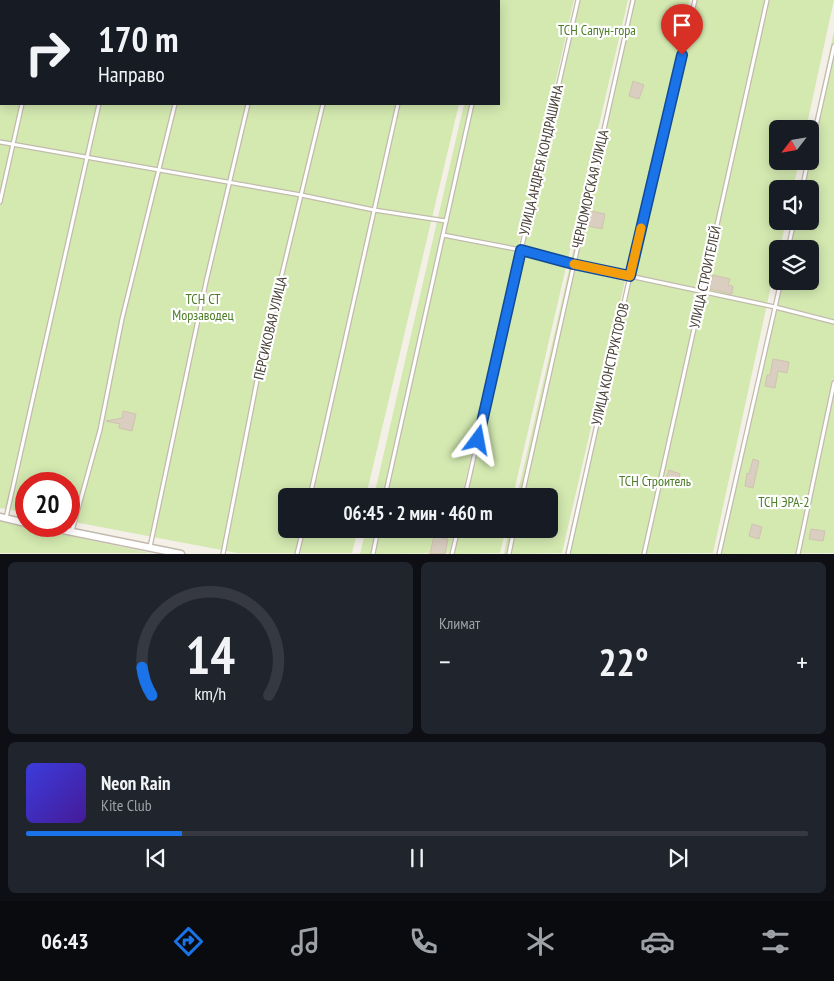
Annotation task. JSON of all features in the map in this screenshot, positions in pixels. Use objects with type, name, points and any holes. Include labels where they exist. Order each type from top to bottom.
[{"type":"street","points":[[80,534],[181,554]]},
{"type":"lane","name":"УЛИЦА АНДРЕЯ КОНДРАШИНА","points":[[467,488],[578,0]]},
{"type":"lane","name":"ЧЕРНОМОРСКАЯ УЛИЦА","points":[[524,488],[633,0]]},
{"type":"lane","name":"УЛИЦА КОНСТРУКТОРОВ","points":[[568,554],[630,276],[695,0]]},
{"type":"lane","name":"УЛИЦА СТРОИТЕЛЕЙ","points":[[644,554],[767,0]]},
{"type":"lane","points":[[817,120],[834,46]]},
{"type":"lane","points":[[0,202],[22,105]]},
{"type":"lane","points":[[3,518],[100,105]]},
{"type":"lane","points":[[80,503],[100,430],[122,319],[175,105]]},
{"type":"lane","points":[[150,547],[206,282],[248,105]]},
{"type":"lane","name":"ПЕРСИКОВАЯ УЛИЦА","points":[[223,554],[260,365],[323,105]]},
{"type":"lane","points":[[312,488],[398,105]]},
{"type":"lane","points":[[387,488],[472,105]]},
{"type":"lane","points":[[0,142],[88,156],[446,222]]},
{"type":"lane","points":[[443,234],[775,307],[834,322]]},
{"type":"lane","points":[[719,554],[779,290]]},
{"type":"lane","points":[[798,554],[834,383]]},
{"type":"lane","points":[[297,554],[300,538]]},
{"type":"lane","points":[[373,554],[376,538]]},
{"type":"lane","points":[[452,554],[456,538]]},
{"type":"lane","points":[[509,554],[512,538]]},
{"type":"green space","points":[[500,0],[574,0],[464,488],[376,488],[464,105],[500,105]]},
{"type":"green space","name":"ТСН Сапун-гора","points":[[579,0],[628,0],[515,488],[469,488]]},
{"type":"green space","points":[[631,0],[690,0],[562,553],[504,554],[507,538],[558,538],[558,488],[519,488]]},
{"type":"green space","name":"ТСН Строитель","points":[[694,0],[834,0],[808,120],[769,120],[769,170],[797,170],[795,180],[769,180],[769,230],[784,230],[782,240],[769,240],[770,290],[713,553],[565,554]]},
{"type":"green space","name":"ТСН ЭРА-2","points":[[834,31],[834,553],[721,554],[778,290],[819,290],[819,240],[789,240],[791,230],[819,230],[819,180],[802,180],[804,170],[819,170],[819,120],[815,120]]},
{"type":"green space","name":"ТСН СТ Морзаводец","points":[[0,105],[459,105],[368,488],[278,488],[278,538],[356,538],[352,553],[237,553],[80,523],[80,472],[15,472],[15,511],[0,508]]},
{"type":"green space","points":[[0,521],[15,524],[15,537],[75,537],[150,553],[0,553]]},
{"type":"green space","points":[[364,538],[453,538],[449,553],[360,554]]},
{"type":"green space","points":[[457,538],[504,538],[500,553],[454,554]]},
{"type":"building","points":[[633,81],[644,85],[639,99],[629,96]]},
{"type":"building","points":[[591,211],[605,214],[602,229],[588,226]]},
{"type":"building","points":[[713,275],[730,279],[728,285],[733,286],[732,294],[710,289]]},
{"type":"building","points":[[773,359],[789,362],[787,373],[778,371],[775,388],[765,386],[767,375],[770,375]]},
{"type":"building","points":[[123,411],[136,414],[132,431],[119,428],[120,424],[106,421],[122,418]]},
{"type":"building","points":[[753,459],[759,461],[753,488],[745,486],[747,473],[749,474]]},
{"type":"building","points":[[669,470],[680,474],[677,485],[665,482]]},
{"type":"building","points":[[752,524],[762,527],[759,539],[749,536]]},
{"type":"building","points":[[811,529],[825,531],[823,541],[809,539]]},
{"type":"building","points":[[434,538],[448,539],[445,554],[430,554]]},
{"type":"slow traffic","points":[[574,264],[630,276],[641,228]]},
{"type":"route","points":[[478,440],[521,250],[573,264],[630,276],[682,55]]}]
